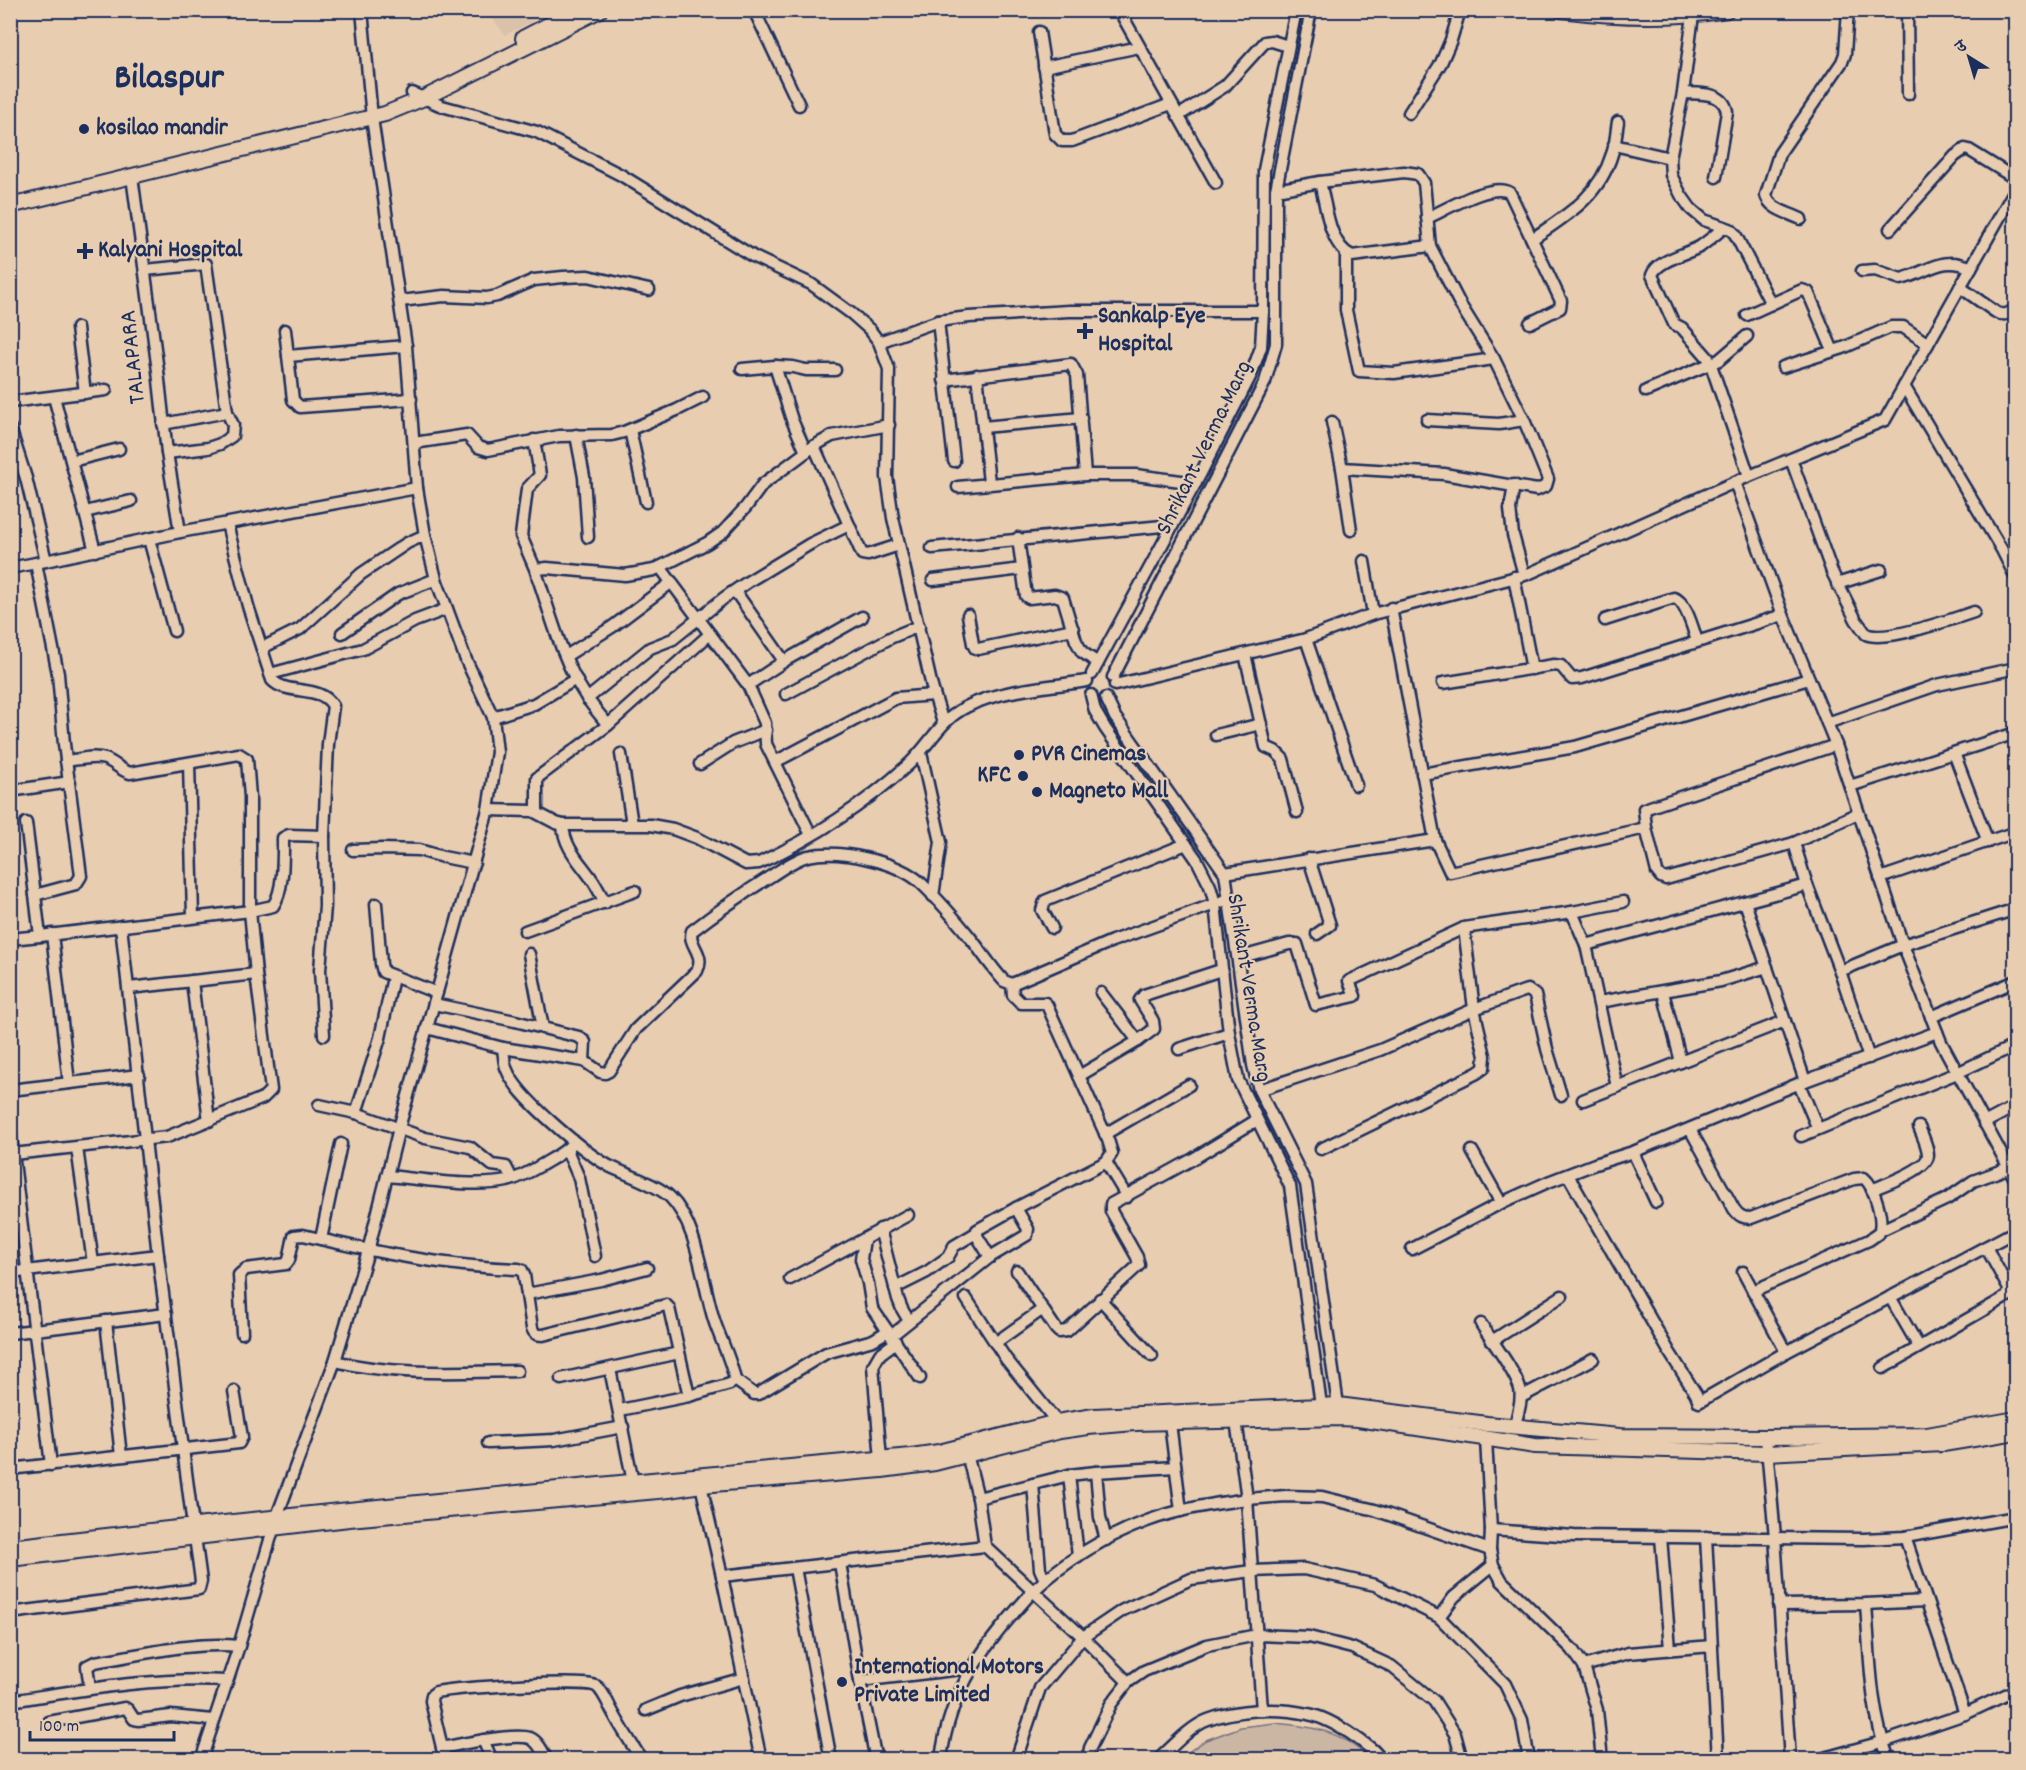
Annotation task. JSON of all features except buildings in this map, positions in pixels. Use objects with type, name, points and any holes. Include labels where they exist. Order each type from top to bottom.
[{"type":"main road","points":[[418,96],[577,10]]},
{"type":"main road","points":[[10,206],[372,113],[418,96],[600,10]]},
{"type":"main road","points":[[1561,10],[1607,16],[1693,15],[1727,10]]},
{"type":"main road","points":[[10,197],[372,113]]},
{"type":"main road","points":[[10,1547],[194,1531],[735,1471],[881,1459],[939,1452],[1057,1422],[1094,1416],[1150,1412],[1278,1409],[1339,1412],[1620,1436],[1927,1435],[2016,1419]]},
{"type":"main road","points":[[276,1522],[882,1470],[935,1463],[1060,1431],[1135,1423],[1236,1420],[1322,1412]]},
{"type":"main road","points":[[1339,1412],[1358,1419],[1534,1446],[1767,1453],[1943,1444],[2016,1432]]},
{"type":"main road","points":[[10,1559],[194,1531]]},
{"type":"street","points":[[201,1760],[239,1646],[276,1522],[335,1361],[368,1251],[399,1128],[488,810],[497,752],[493,717],[466,660],[436,579],[425,535],[417,488],[406,345],[372,113],[362,10]]},
{"type":"street","points":[[754,10],[799,105]]},
{"type":"street","points":[[1119,10],[1216,183]]},
{"type":"street","name":"Shrikant Verma Marg","points":[[1090,678],[1196,483],[1251,375],[1261,347],[1264,170],[1296,10]]},
{"type":"street","name":"Shrikant Verma Marg","points":[[1114,681],[1265,382],[1276,344],[1276,190],[1311,10]]},
{"type":"street","points":[[1409,112],[1441,63],[1460,10]]},
{"type":"street","points":[[1801,219],[1771,204],[1766,195],[1775,162],[1783,147],[1842,62],[1845,54],[1848,10]]},
{"type":"street","points":[[1907,10],[1908,94]]},
{"type":"street","points":[[1693,15],[1683,93],[1670,158],[1671,175],[1686,203],[1704,220],[1730,230],[1738,239],[1771,304]]},
{"type":"street","points":[[1039,32],[1055,134],[1062,141],[1072,141],[1171,104]]},
{"type":"street","points":[[1178,116],[1225,86],[1265,42],[1272,41],[1288,46]]},
{"type":"street","points":[[1044,67],[1139,47]]},
{"type":"street","points":[[1683,93],[1716,96],[1726,105],[1727,112],[1716,177]]},
{"type":"street","points":[[418,96],[442,106],[537,132],[621,174],[754,257],[811,284],[870,330],[879,342],[889,369],[887,477],[899,545],[934,695],[943,723]]},
{"type":"street","points":[[1532,239],[1574,210],[1593,193],[1613,153],[1618,122]]},
{"type":"street","points":[[1614,146],[1670,158]]},
{"type":"street","points":[[1890,229],[1960,151],[1969,150],[2016,179]]},
{"type":"street","points":[[1276,190],[1320,182],[1412,172],[1418,174],[1424,183],[1430,246],[1461,306],[1494,359],[1524,420],[1548,479],[1546,486],[1537,490],[1444,474],[1342,468]]},
{"type":"street","name":"TALAPARA","points":[[132,176],[163,424],[180,532]]},
{"type":"street","points":[[1320,182],[1336,243],[1346,254],[1352,256],[1430,246]]},
{"type":"street","points":[[1114,681],[1306,639],[1373,614],[1519,576],[1749,476],[1885,420],[2016,188]]},
{"type":"street","points":[[1427,218],[1471,197],[1503,190],[1510,193],[1562,305],[1556,311],[1530,323]]},
{"type":"street","points":[[1724,227],[1700,247],[1661,265],[1654,270],[1652,275],[1674,324],[1682,328],[1711,363],[1749,476]]},
{"type":"street","points":[[1346,254],[1346,310],[1359,371],[1394,373],[1494,359]]},
{"type":"street","points":[[1862,271],[1875,270],[1901,279],[1938,264],[1960,262],[1971,267]]},
{"type":"street","points":[[145,270],[206,264],[227,412],[233,425],[232,436],[228,440],[208,448],[167,453]]},
{"type":"street","points":[[400,301],[444,296],[487,298],[534,280],[563,277],[588,276],[649,290]]},
{"type":"street","points":[[1960,286],[1996,313],[2008,314],[2016,308]]},
{"type":"street","points":[[1747,315],[1802,290],[1808,292],[1833,351]]},
{"type":"street","points":[[879,342],[938,321],[969,317],[1069,311],[1263,311]]},
{"type":"street","points":[[938,321],[954,461]]},
{"type":"street","points":[[1783,367],[1833,351],[1897,326],[1903,327],[1928,344]]},
{"type":"street","points":[[76,328],[85,393]]},
{"type":"street","points":[[285,330],[293,400],[300,407],[411,399]]},
{"type":"street","points":[[1646,391],[1719,360],[1747,336]]},
{"type":"street","points":[[288,356],[406,345]]},
{"type":"street","points":[[944,380],[1071,364],[1077,375],[1085,475]]},
{"type":"street","points":[[775,366],[792,420],[810,449],[862,554],[899,545]]},
{"type":"street","points":[[742,369],[775,366],[806,370],[835,370]]},
{"type":"street","points":[[977,375],[989,482]]},
{"type":"street","points":[[1904,386],[2002,550],[2016,578]]},
{"type":"street","points":[[10,402],[106,390]]},
{"type":"street","points":[[54,397],[95,551]]},
{"type":"street","points":[[414,443],[467,435],[478,447],[488,450],[534,440],[576,435],[612,435],[630,430],[703,397]]},
{"type":"street","points":[[163,424],[227,412]]},
{"type":"street","points":[[983,427],[1081,418]]},
{"type":"street","points":[[1427,420],[1499,424],[1524,420]]},
{"type":"street","points":[[1332,422],[1342,468],[1351,531]]},
{"type":"street","points":[[536,571],[541,567],[625,575],[639,574],[660,567],[707,543],[723,532],[740,515],[763,484],[810,449],[832,436],[889,425]]},
{"type":"street","points":[[10,428],[26,478],[41,562],[58,674],[66,761],[81,876],[76,884],[35,895]]},
{"type":"street","points":[[630,430],[646,502]]},
{"type":"street","points":[[576,435],[584,477],[588,537]]},
{"type":"street","points":[[534,440],[540,475],[527,489],[521,536],[576,679],[587,699],[608,725]]},
{"type":"street","points":[[72,461],[119,449]]},
{"type":"street","points":[[1791,459],[1837,584],[1861,628],[1869,636],[1919,629],[1974,612]]},
{"type":"street","points":[[958,487],[989,482],[1085,475],[1136,476],[1196,483]]},
{"type":"street","points":[[1735,482],[1783,615],[1836,745],[1903,945],[1937,1032],[1984,1123],[2012,1167],[2016,1182]]},
{"type":"street","points":[[1514,485],[1510,509],[1532,669]]},
{"type":"street","points":[[10,568],[180,532],[417,488]]},
{"type":"street","points":[[85,512],[132,501]]},
{"type":"street","points":[[227,524],[248,606],[272,680],[279,686],[309,692],[329,700],[333,706],[328,744],[324,836],[325,906],[320,970],[324,1035]]},
{"type":"street","points":[[587,699],[650,648],[673,639],[735,591],[789,555],[849,525]]},
{"type":"street","points":[[932,548],[1173,525]]},
{"type":"street","points":[[262,648],[300,629],[361,574],[407,543],[425,535]]},
{"type":"street","points":[[1018,538],[1026,596],[1029,598],[1055,595],[1063,597],[1082,651],[1098,663]]},
{"type":"street","points":[[149,539],[174,631]]},
{"type":"street","points":[[1364,561],[1373,614]]},
{"type":"street","points":[[660,567],[747,685],[766,730],[766,744],[811,835]]},
{"type":"street","points":[[933,580],[1022,569]]},
{"type":"street","points":[[1837,584],[1881,570]]},
{"type":"street","points":[[342,633],[398,594],[436,579]]},
{"type":"street","points":[[566,656],[612,627],[672,582]]},
{"type":"street","points":[[735,591],[784,661]]},
{"type":"street","points":[[1605,620],[1674,598],[1679,599],[1698,641]]},
{"type":"street","points":[[270,674],[363,649],[415,621],[447,609]]},
{"type":"street","points":[[1391,609],[1435,840],[1450,872],[1646,828]]},
{"type":"street","points":[[968,615],[975,648],[1073,629]]},
{"type":"street","points":[[1443,683],[1558,664],[1575,679],[1783,615]]},
{"type":"street","points":[[747,685],[784,661],[862,617]]},
{"type":"street","points":[[786,694],[892,637],[919,626]]},
{"type":"street","points":[[537,812],[537,778],[608,725],[710,634]]},
{"type":"street","points":[[1306,639],[1356,785]]},
{"type":"street","points":[[1245,654],[1266,747],[1275,751],[1283,759],[1297,812]]},
{"type":"street","points":[[1827,723],[1937,685],[2016,668]]},
{"type":"street","points":[[488,810],[537,812],[563,825],[632,824],[672,829],[697,838],[739,861],[752,864],[775,856],[838,819],[870,797],[921,753],[943,723],[967,706],[987,699],[1090,678],[1101,671],[1110,674],[1114,681],[1112,693],[1106,698],[1098,699],[1091,695],[1087,686],[1090,678]]},
{"type":"street","points":[[493,717],[534,704],[576,679]]},
{"type":"street","points":[[1422,774],[1575,747],[1809,679]]},
{"type":"street","points":[[775,762],[896,698],[934,695]]},
{"type":"street","name":"Shrikant Verma Marg","points":[[1091,695],[1095,711],[1105,728],[1205,873],[1215,904],[1229,1033],[1238,1080],[1290,1186],[1322,1412]]},
{"type":"street","name":"Shrikant Verma Marg","points":[[1106,698],[1115,717],[1225,873],[1253,1065],[1259,1090],[1306,1184],[1339,1412]]},
{"type":"street","points":[[1216,735],[1261,724]]},
{"type":"street","points":[[700,764],[733,743],[766,730]]},
{"type":"street","points":[[1850,786],[2016,733]]},
{"type":"street","points":[[1836,745],[1644,808],[1646,828],[1657,872],[1666,879],[1794,843],[1858,813]]},
{"type":"street","points":[[921,753],[942,842],[933,896]]},
{"type":"street","points":[[1954,753],[1988,842]]},
{"type":"street","points":[[13,1154],[167,1137],[263,1098],[271,1090],[250,911],[250,797],[247,759],[239,754],[130,773],[122,771],[105,759],[66,761]]},
{"type":"street","points":[[621,754],[632,824]]},
{"type":"street","points":[[189,763],[193,917]]},
{"type":"street","points":[[11,790],[70,782]]},
{"type":"street","points":[[26,823],[40,936]]},
{"type":"street","points":[[563,825],[569,848],[591,878],[605,903]]},
{"type":"street","points":[[10,939],[250,911],[273,906],[284,862],[283,838],[289,835],[324,836]]},
{"type":"street","points":[[1880,878],[2007,835]]},
{"type":"street","points":[[1225,873],[1435,840]]},
{"type":"street","points":[[1794,843],[1869,1058]]},
{"type":"street","points":[[1052,928],[1041,910],[1045,901],[1186,844]]},
{"type":"street","points":[[353,850],[419,850],[474,863]]},
{"type":"street","points":[[427,1028],[503,1048],[584,1060],[605,1073],[609,1071],[636,1029],[697,971],[700,958],[691,938],[692,931],[797,860],[816,855],[869,859],[904,870],[921,882],[971,938],[1004,981],[1012,984],[1112,941],[1229,899]]},
{"type":"street","points":[[1309,859],[1330,925],[1317,934]]},
{"type":"street","points":[[1586,945],[1807,885]]},
{"type":"street","points":[[525,932],[635,891]]},
{"type":"street","points":[[1238,958],[1288,944],[1297,944],[1316,1005],[1354,996],[1349,981],[1464,928],[1623,902]]},
{"type":"street","points":[[1745,902],[1818,1129]]},
{"type":"street","points":[[376,904],[383,972],[436,999],[583,1039],[584,1060]]},
{"type":"street","points":[[1840,971],[1903,945],[2016,909]]},
{"type":"street","points":[[1572,912],[1586,945],[1617,1087]]},
{"type":"street","points":[[10,1613],[199,1589],[201,1581],[158,1255],[121,926]]},
{"type":"street","points":[[1321,1149],[1484,1068],[1485,1056],[1474,1009],[1464,928]]},
{"type":"street","points":[[52,934],[69,1083]]},
{"type":"street","points":[[529,954],[543,1028]]},
{"type":"street","points":[[1599,1002],[1721,981],[1767,968]]},
{"type":"street","points":[[1079,1076],[1152,1032],[1155,1025],[1141,1004],[1141,997],[1221,970]]},
{"type":"street","points":[[129,988],[256,974]]},
{"type":"street","points":[[356,1113],[380,1038],[393,977]]},
{"type":"street","points":[[192,981],[209,1120]]},
{"type":"street","points":[[1931,1017],[2016,981]]},
{"type":"street","points":[[896,1288],[927,1272],[948,1257],[954,1246],[976,1233],[980,1228],[1107,1162],[1112,1153],[1047,1005],[1045,1003],[1021,1003],[1013,995],[1012,984]]},
{"type":"street","points":[[1259,1090],[1380,1050],[1524,990],[1532,991],[1537,1000],[1547,1049],[1561,1095]]},
{"type":"street","points":[[1663,992],[1681,1062]]},
{"type":"street","points":[[1101,993],[1138,1041]]},
{"type":"street","points":[[1583,1100],[1785,1021]]},
{"type":"street","points":[[1412,1249],[1501,1203],[1568,1175],[1633,1152],[1802,1082],[1937,1032]]},
{"type":"street","points":[[1179,1049],[1229,1033]]},
{"type":"street","points":[[1801,1136],[1957,1073],[2016,1045]]},
{"type":"street","points":[[503,1048],[507,1070],[520,1091],[571,1146],[662,1191],[674,1202],[691,1233],[713,1317],[735,1380],[754,1394],[758,1394],[826,1353],[892,1336]]},
{"type":"street","points":[[10,1090],[139,1074]]},
{"type":"street","points":[[1105,1134],[1189,1085]]},
{"type":"street","points":[[319,1105],[356,1113],[425,1138],[474,1149],[492,1166],[506,1167],[512,1179]]},
{"type":"street","points":[[1984,1123],[2016,1106]]},
{"type":"street","points":[[1017,1271],[1056,1329],[1063,1333],[1139,1265],[1137,1257],[1110,1208],[1111,1204],[1127,1197],[1257,1120]]},
{"type":"street","points":[[1872,1190],[1916,1170],[1925,1163],[1928,1153],[1919,1127]]},
{"type":"street","points":[[10,1129],[12,1166],[28,1271],[51,1465]]},
{"type":"street","points":[[1690,1129],[1739,1216],[1751,1218],[1854,1179],[1864,1178],[1868,1181],[1881,1216],[1881,1230]]},
{"type":"street","points":[[321,1239],[340,1144]]},
{"type":"street","points":[[387,1176],[486,1183],[512,1179],[530,1173],[571,1146]]},
{"type":"street","points":[[571,1146],[595,1256]]},
{"type":"street","points":[[77,1148],[93,1263]]},
{"type":"street","points":[[1472,1150],[1501,1203]]},
{"type":"street","points":[[1633,1152],[1656,1202]]},
{"type":"street","points":[[1107,1162],[1127,1197]]},
{"type":"street","points":[[1753,1290],[1869,1240],[1881,1230],[1947,1199],[1973,1181],[2012,1167]]},
{"type":"street","points":[[1568,1175],[1699,1402],[1786,1352],[2016,1232]]},
{"type":"street","points":[[881,1459],[873,1366],[892,1336],[909,1321],[990,1257],[1025,1237],[1028,1233],[1016,1208]]},
{"type":"street","points":[[790,1279],[908,1215]]},
{"type":"street","points":[[879,1229],[902,1310],[909,1321]]},
{"type":"street","points":[[976,1233],[990,1257]]},
{"type":"street","points":[[242,1333],[239,1280],[242,1272],[246,1269],[286,1264],[289,1260],[292,1240],[298,1235],[368,1251],[454,1264],[522,1270],[532,1328],[538,1335],[666,1305],[669,1308],[689,1396]]},
{"type":"street","points":[[864,1239],[861,1259],[872,1308],[920,1378]]},
{"type":"street","points":[[1883,1368],[2008,1296],[2009,1289],[1986,1247]]},
{"type":"street","points":[[10,1273],[158,1255]]},
{"type":"street","points":[[527,1294],[647,1268]]},
{"type":"street","points":[[1743,1272],[1786,1352]]},
{"type":"street","points":[[1492,1341],[1562,1296]]},
{"type":"street","points":[[1890,1297],[1919,1347]]},
{"type":"street","points":[[966,1298],[1018,1376],[1057,1422]]},
{"type":"street","points":[[1100,1299],[1152,1356]]},
{"type":"street","points":[[995,1342],[1043,1309]]},
{"type":"street","points":[[10,1333],[166,1314]]},
{"type":"street","points":[[106,1322],[121,1456]]},
{"type":"street","points":[[1481,1324],[1520,1389],[1521,1397],[1515,1426]]},
{"type":"street","points":[[561,1379],[679,1353]]},
{"type":"street","points":[[1521,1397],[1593,1359]]},
{"type":"street","points":[[335,1361],[368,1368],[402,1370],[517,1371]]},
{"type":"street","points":[[610,1369],[633,1482]]},
{"type":"street","points":[[620,1410],[689,1396],[730,1384],[735,1380]]},
{"type":"street","points":[[10,1469],[234,1445],[242,1440],[242,1437],[234,1391]]},
{"type":"street","points":[[1236,1420],[1247,1499],[1262,1710]]},
{"type":"street","points":[[1170,1423],[1181,1511]]},
{"type":"street","points":[[488,1443],[554,1440],[623,1427]]},
{"type":"street","points":[[1766,1437],[1790,1760]]},
{"type":"street","points":[[1486,1439],[1490,1551],[1493,1565],[1502,1581],[1572,1649],[1584,1666],[1597,1710],[1602,1760]]},
{"type":"street","points":[[967,1455],[978,1498],[985,1546],[1128,1682]]},
{"type":"street","points":[[978,1498],[1069,1475],[1175,1467]]},
{"type":"street","points":[[1096,1472],[1100,1516],[1106,1540]]},
{"type":"street","points":[[1069,1475],[1078,1556]]},
{"type":"street","points":[[701,1485],[760,1760]]},
{"type":"street","points":[[1033,1485],[1040,1569],[1045,1580]]},
{"type":"street","points":[[941,1760],[943,1736],[970,1668],[997,1632],[1045,1580],[1078,1556],[1147,1521],[1181,1511],[1247,1499],[1286,1496],[1322,1497],[1375,1510],[1490,1551]]},
{"type":"street","points":[[1491,1530],[1574,1536],[1864,1539],[1905,1537],[2016,1517]]},
{"type":"street","points":[[1661,1537],[1670,1648]]},
{"type":"street","points":[[1706,1537],[1718,1760]]},
{"type":"street","points":[[1905,1537],[1965,1714]]},
{"type":"street","points":[[722,1576],[985,1546]]},
{"type":"street","points":[[840,1563],[876,1760]]},
{"type":"street","points":[[1439,1617],[1454,1597],[1493,1565]]},
{"type":"street","points":[[795,1568],[831,1760]]},
{"type":"street","points":[[1016,1760],[1040,1688],[1083,1637],[1124,1610],[1191,1579],[1252,1571],[1304,1569],[1375,1585],[1439,1617],[1505,1684],[1522,1720],[1528,1760]]},
{"type":"street","points":[[1779,1605],[1926,1601]]},
{"type":"street","points":[[1866,1604],[1873,1700],[1882,1742],[1889,1760]]},
{"type":"street","points":[[1088,1760],[1090,1748],[1111,1704],[1128,1682],[1144,1671],[1207,1646],[1257,1635],[1309,1637],[1352,1648],[1391,1666],[1434,1701],[1455,1734],[1462,1760]]},
{"type":"street","points":[[90,1689],[87,1666],[95,1662],[215,1645],[239,1646]]},
{"type":"street","points":[[1584,1666],[1628,1653],[1712,1646]]},
{"type":"street","points":[[860,1681],[970,1668]]},
{"type":"street","points":[[646,1710],[680,1696],[744,1678]]},
{"type":"street","points":[[10,1701],[144,1681],[226,1681]]},
{"type":"street","points":[[445,1760],[431,1701],[432,1695],[436,1692],[557,1683],[587,1684],[597,1687],[603,1694],[618,1725],[642,1760]]},
{"type":"street","points":[[1817,1760],[1882,1742],[1965,1714],[2016,1690]]},
{"type":"street","points":[[49,1722],[124,1708],[134,1719],[138,1720],[171,1716],[213,1720]]},
{"type":"street","points":[[1158,1760],[1179,1740],[1206,1721],[1235,1712],[1262,1710],[1309,1714],[1349,1732],[1376,1752],[1381,1760]]},
{"type":"street","points":[[442,1748],[483,1740],[530,1738],[536,1742],[548,1760]]},
{"type":"street","points":[[483,1740],[492,1760]]},
{"type":"shaded area","points":[[487,11],[553,11],[505,35]]},
{"type":"shaded area","points":[[1275,1723],[1303,1726],[1337,1736],[1359,1749],[1370,1759],[1178,1759],[1206,1740],[1241,1727]]},
{"type":"place","name":"kosilao mandir","points":[[84,129]]},
{"type":"place","name":"Kalyani Hospital","points":[[85,251]]},
{"type":"place","name":"Sankalp Eye Hospital","points":[[1085,331]]},
{"type":"place","name":"PVR Cinemas","points":[[1019,755]]},
{"type":"place","name":"KFC","points":[[1023,776]]},
{"type":"place","name":"Magneto Mall","points":[[1037,792]]},
{"type":"place","name":"International Motors Private Limited","points":[[842,1682]]},
{"type":"district","name":"Bilaspur","points":[[169,80]]}]
